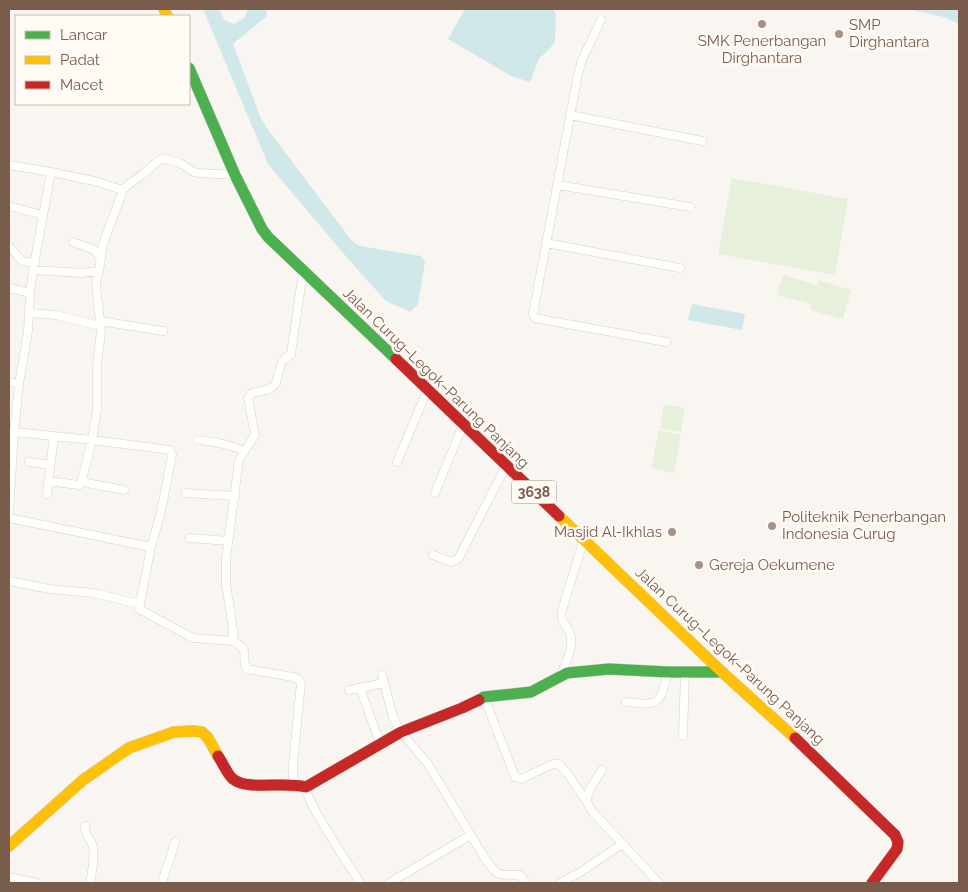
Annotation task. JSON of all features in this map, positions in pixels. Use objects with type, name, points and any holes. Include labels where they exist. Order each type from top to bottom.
[{"type":"main road","name":"Jalan Curug–Legok–Parung Panjang","points":[[190,70],[235,174],[264,233],[722,672],[798,740],[895,834],[898,842],[897,849],[872,883]]},
{"type":"main road","points":[[9,846],[84,780],[123,752],[144,741],[174,732],[202,732],[208,738],[231,778],[241,785],[301,785],[348,764],[380,743],[402,732],[484,697],[531,692],[567,673],[603,669],[722,672]]},
{"type":"street","points":[[600,20],[582,60],[533,314],[535,318],[666,342]]},
{"type":"street","points":[[570,115],[702,141]]},
{"type":"street","points":[[48,481],[79,485],[82,480],[97,410],[97,364],[100,324],[96,284],[104,244],[123,190],[164,158],[180,162],[194,172],[235,174]]},
{"type":"street","points":[[9,165],[94,181],[123,190]]},
{"type":"street","points":[[51,172],[30,293],[30,313],[14,432],[9,517],[150,547]]},
{"type":"street","points":[[558,185],[690,207]]},
{"type":"street","points":[[9,206],[43,215]]},
{"type":"street","points":[[73,242],[95,250],[101,260]]},
{"type":"street","points":[[546,243],[680,268]]},
{"type":"street","points":[[9,246],[22,261],[34,267],[82,273],[100,271]]},
{"type":"street","points":[[233,641],[226,584],[226,559],[239,460],[255,435],[248,403],[249,395],[270,389],[276,383],[282,361],[291,354],[303,272]]},
{"type":"street","points":[[9,288],[30,293]]},
{"type":"street","points":[[30,313],[100,324],[163,331]]},
{"type":"street","points":[[9,382],[19,384]]},
{"type":"street","points":[[397,462],[427,391]]},
{"type":"street","points":[[435,493],[463,425]]},
{"type":"street","points":[[14,432],[171,451],[172,461],[161,512],[150,547],[138,609],[194,638],[233,641],[242,645],[247,669],[298,679],[300,683],[293,776],[301,785],[360,883]]},
{"type":"street","points":[[47,494],[54,436]]},
{"type":"street","points":[[199,440],[232,445],[244,451]]},
{"type":"street","points":[[29,462],[50,465]]},
{"type":"street","points":[[433,555],[451,562],[458,559],[506,466]]},
{"type":"street","points":[[82,480],[87,483],[124,490]]},
{"type":"street","points":[[186,493],[235,496]]},
{"type":"street","points":[[190,538],[228,541]]},
{"type":"street","points":[[560,677],[572,646],[569,631],[561,620],[562,610],[584,539]]},
{"type":"street","points":[[9,581],[50,589],[94,593],[139,604]]},
{"type":"street","points":[[626,702],[644,704],[657,701],[662,696],[668,672]]},
{"type":"street","points":[[683,736],[685,672]]},
{"type":"street","points":[[349,690],[383,679],[393,717],[402,732],[428,764],[486,860],[496,872],[504,876],[520,875],[526,883]]},
{"type":"street","points":[[360,688],[380,743]]},
{"type":"street","points":[[484,697],[518,780],[553,764],[559,764],[568,773],[591,810],[658,883]]},
{"type":"street","points":[[587,802],[594,782],[602,770]]},
{"type":"street","points":[[85,826],[86,836],[92,841],[94,858],[90,883]]},
{"type":"street","points":[[389,883],[471,835]]},
{"type":"street","points":[[162,883],[175,842]]},
{"type":"street","points":[[560,883],[579,873],[622,844]]},
{"type":"street","points":[[9,877],[37,883]]},
{"type":"green space","points":[[732,178],[848,199],[835,275],[718,254]]},
{"type":"green space","points":[[783,275],[817,285],[818,280],[851,290],[843,319],[810,310],[811,304],[777,295]]},
{"type":"green space","points":[[664,404],[685,408],[681,432],[660,428]]},
{"type":"green space","points":[[659,430],[681,435],[674,473],[651,468]]},
{"type":"water","points":[[203,9],[219,9],[224,20],[234,24],[244,18],[248,9],[266,9],[267,16],[233,44],[260,116],[266,127],[352,241],[360,246],[421,256],[425,262],[418,304],[411,312],[385,300],[268,164]]},
{"type":"water","points":[[465,9],[552,9],[556,13],[555,43],[539,59],[530,82],[511,76],[448,39]]},
{"type":"water","points":[[908,9],[959,9],[959,24],[944,17]]},
{"type":"water","points":[[692,304],[745,314],[742,330],[688,320]]},
{"type":"traffic: fast","points":[[190,70],[235,175],[262,229],[268,237],[396,359]]},
{"type":"traffic: fast","points":[[479,700],[484,697],[531,692],[567,673],[609,669],[722,672]]},
{"type":"traffic: slow","points":[[164,9],[167,15]]},
{"type":"traffic: slow","points":[[559,516],[722,672],[795,738]]},
{"type":"traffic: slow","points":[[9,846],[83,780],[129,748],[174,732],[193,731],[202,732],[208,738],[218,756]]},
{"type":"traffic: jam","points":[[396,359],[559,516]]},
{"type":"traffic: jam","points":[[218,756],[231,777],[239,783],[306,787],[401,732],[479,700]]},
{"type":"traffic: jam","points":[[795,738],[895,835],[898,842],[897,849],[872,883]]},
{"type":"place","name":"SMK Penerbangan Dirghantara","points":[[762,24]]},
{"type":"place","name":"SMP Dirghantara","points":[[839,34]]},
{"type":"place","name":"Politeknik Penerbangan Indonesia Curug","points":[[772,526]]},
{"type":"place","name":"Masjid Al-Ikhlas","points":[[672,532]]},
{"type":"place","name":"Gereja Oekumene","points":[[699,565]]}]
